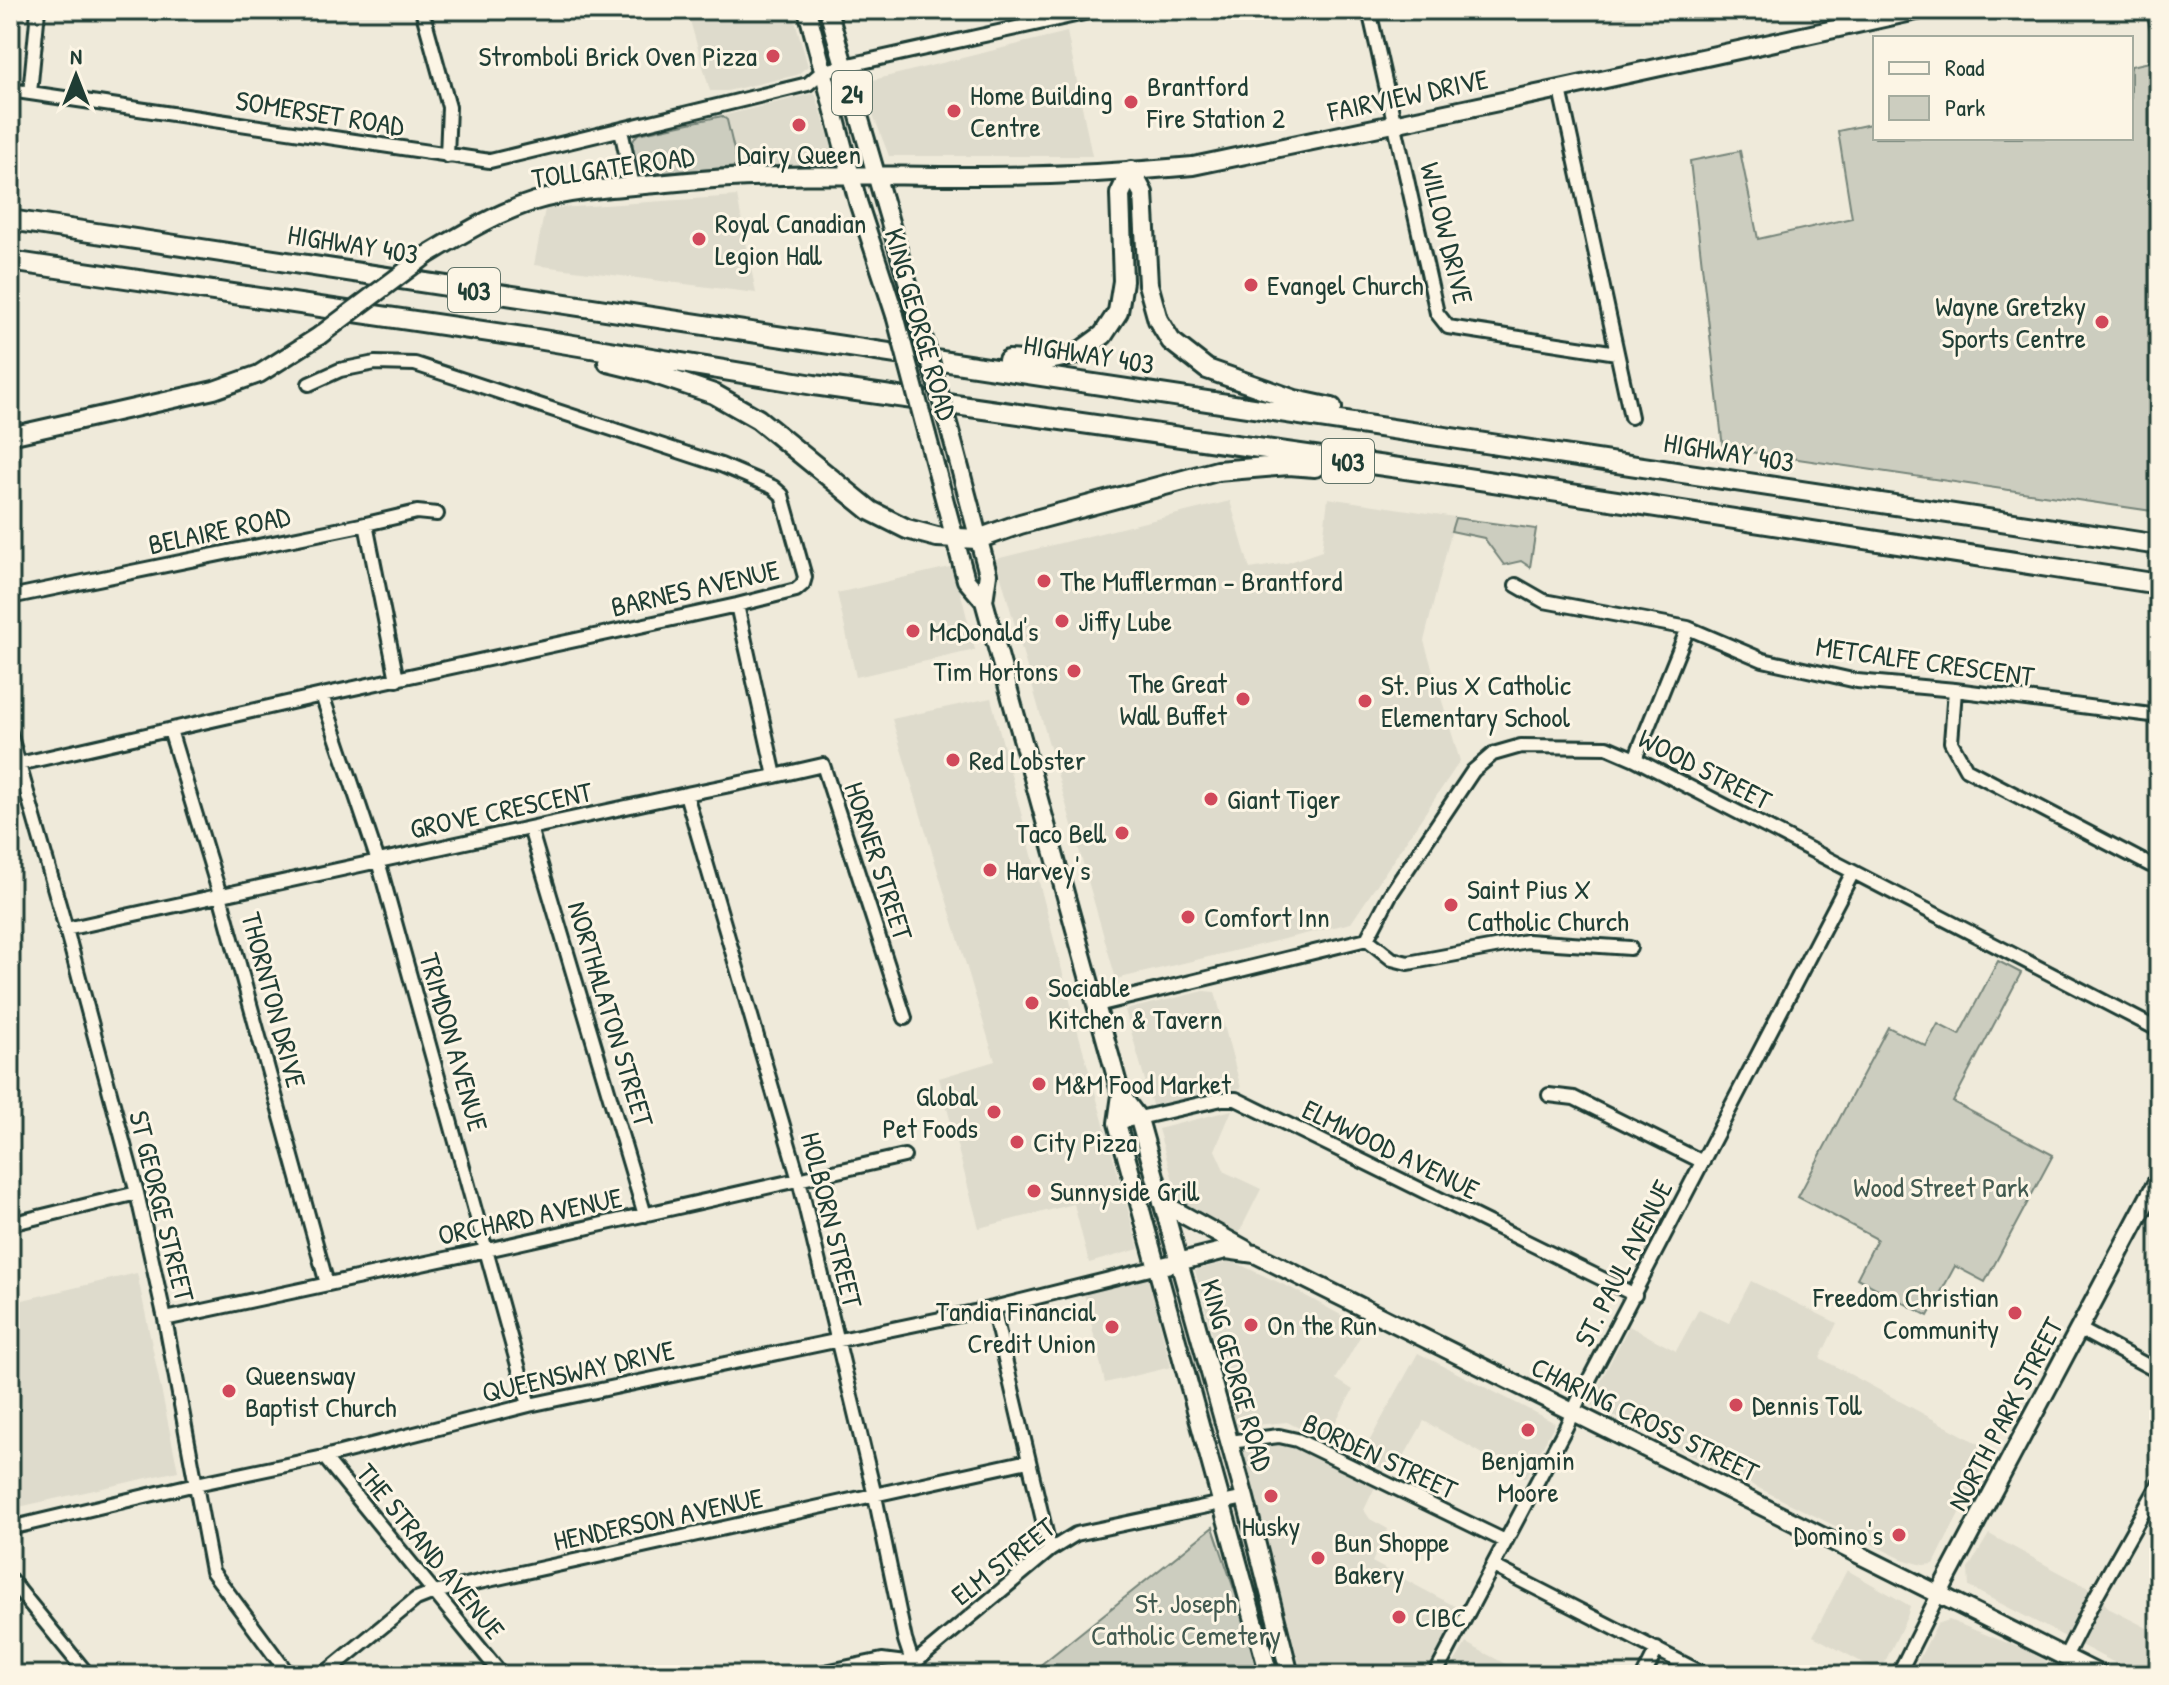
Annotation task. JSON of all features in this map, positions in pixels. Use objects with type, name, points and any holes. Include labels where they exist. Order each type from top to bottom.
[{"type":"highway","points":[[938,360],[971,357],[1040,362],[1077,354],[1103,335],[1118,312],[1123,281],[1120,194],[1131,171]]},
{"type":"highway","points":[[1131,171],[1143,193],[1148,284],[1158,320],[1171,341],[1207,369],[1295,400],[1437,429],[1486,443]]},
{"type":"highway","name":"HIGHWAY 403","points":[[10,220],[2159,545]]},
{"type":"highway","name":"403","points":[[10,261],[537,339],[814,385],[1434,473],[2159,584]]},
{"type":"highway","points":[[537,339],[563,351],[649,372],[714,394],[758,419],[871,511],[907,529],[937,537],[978,539],[1020,524],[1217,471],[1289,465],[1397,474],[1434,473]]},
{"type":"main road","name":"KING GEORGE ROAD","points":[[807,10],[850,176],[895,315],[966,580],[984,601]]},
{"type":"main road","name":"KING GEORGE ROAD","points":[[828,10],[952,438],[988,574],[984,601],[1121,1095],[1139,1119],[1245,1498],[1290,1675]]},
{"type":"main road","name":"FAIRVIEW DRIVE","points":[[850,176],[990,176],[1131,171],[1206,163],[1921,10]]},
{"type":"main road","name":"TOLLGATE ROAD","points":[[10,436],[214,390],[259,374],[319,336],[427,255],[480,223],[536,201],[589,191],[738,177],[850,176]]},
{"type":"main road","name":"KING GEORGE ROAD","points":[[1121,1095],[1117,1123],[1269,1675]]},
{"type":"main road","name":"NORTH PARK STREET","points":[[1939,1593],[2159,1178]]},
{"type":"main road","points":[[1162,1203],[1255,1254]]},
{"type":"main road","name":"CHARING CROSS STREET","points":[[1158,1267],[1226,1250],[1255,1254],[2101,1675]]},
{"type":"street","points":[[30,93],[38,10]]},
{"type":"street","points":[[422,10],[449,107],[447,156]]},
{"type":"street","points":[[1022,10],[1026,25]]},
{"type":"street","points":[[822,72],[1098,10]]},
{"type":"street","name":"WILLOW DRIVE","points":[[1369,10],[1437,313],[1448,327],[1617,353]]},
{"type":"street","points":[[2154,10],[2159,33]]},
{"type":"street","name":"SOMERSET ROAD","points":[[10,90],[490,161],[808,84],[822,72]]},
{"type":"street","points":[[1560,89],[1631,417]]},
{"type":"street","points":[[621,130],[633,186]]},
{"type":"street","name":"BARNES AVENUE","points":[[14,766],[737,605],[796,590],[803,584],[805,577],[782,495],[773,487],[721,465],[415,364],[375,363],[340,370],[309,384]]},
{"type":"street","name":"BELAIRE ROAD","points":[[10,597],[417,512],[437,514]]},
{"type":"street","points":[[366,524],[397,680]]},
{"type":"street","name":"METCALFE CRESCENT","points":[[1516,585],[1544,601],[1688,628],[1763,660],[1857,681],[2159,716]]},
{"type":"street","points":[[737,605],[775,776]]},
{"type":"street","points":[[1635,759],[1688,628]]},
{"type":"street","points":[[1955,690],[1951,742],[1966,769],[2150,865],[2159,861]]},
{"type":"street","name":"TRIMDON AVENUE","points":[[322,695],[378,861],[529,1405]]},
{"type":"street","name":"THORNTON DRIVE","points":[[170,730],[220,895],[327,1284]]},
{"type":"street","name":"ST GEORGE STREET","points":[[10,733],[14,766],[66,929],[137,1193],[165,1319],[212,1571],[289,1675]]},
{"type":"street","name":"WOOD STREET","points":[[1367,939],[1389,897],[1473,771],[1493,754],[1521,746],[1607,747],[2159,1030]]},
{"type":"street","name":"HORNER STREET","points":[[775,776],[823,765],[905,1018]]},
{"type":"street","name":"GROVE CRESCENT","points":[[66,929],[775,776]]},
{"type":"street","name":"HOLBORN STREET","points":[[686,794],[799,1180],[913,1664]]},
{"type":"street","name":"NORTHALATON STREET","points":[[530,828],[645,1215]]},
{"type":"street","name":"ST. PAUL AVENUE","points":[[1435,1675],[1853,872]]},
{"type":"street","points":[[1097,1005],[1367,939],[1392,959],[1408,963],[1527,941],[1630,948]]},
{"type":"street","points":[[1549,1095],[1574,1098],[1703,1162]]},
{"type":"street","name":"ELMWOOD AVENUE","points":[[1117,1123],[1222,1099],[1236,1099],[1635,1295]]},
{"type":"street","name":"ORCHARD AVENUE","points":[[165,1319],[904,1156]]},
{"type":"street","points":[[10,1224],[137,1193]]},
{"type":"street","name":"QUEENSWAY DRIVE","points":[[10,1528],[324,1457],[529,1405],[993,1308],[1158,1267]]},
{"type":"street","points":[[993,1308],[1050,1550]]},
{"type":"street","points":[[2079,1329],[2159,1372]]},
{"type":"street","name":"BORDEN STREET","points":[[1229,1442],[1279,1436],[1297,1440],[1505,1541]]},
{"type":"street","name":"THE STRAND AVENUE","points":[[324,1457],[502,1675]]},
{"type":"street","name":"HENDERSON AVENUE","points":[[323,1675],[416,1599],[434,1592],[1028,1461]]},
{"type":"street","points":[[2065,1657],[2159,1484]]},
{"type":"street","name":"ELM STREET","points":[[900,1675],[1050,1550],[1076,1534],[1245,1498]]},
{"type":"street","points":[[1493,1566],[1706,1675]]},
{"type":"street","points":[[10,1579],[88,1675]]},
{"type":"street","name":"NORTH PARK STREET","points":[[1898,1675],[1939,1593]]},
{"type":"street","points":[[1644,1675],[1657,1649]]},
{"type":"street","points":[[811,1675],[882,1660],[913,1664]]},
{"type":"shaded area","points":[[687,10],[792,10],[808,66],[797,75],[727,91],[710,91]]},
{"type":"shaded area","points":[[1067,32],[1092,156],[889,156],[861,83]]},
{"type":"shaded area","points":[[815,93],[836,158],[830,164],[735,168],[738,166],[727,121],[722,116]]},
{"type":"shaded area","points":[[737,196],[756,293],[534,265],[545,209]]},
{"type":"shaded area","points":[[1328,498],[1455,517],[1424,641],[1460,761],[1351,923],[1116,979],[996,559],[1230,501],[1250,569],[1287,563],[1322,551]]},
{"type":"shaded area","points":[[954,566],[975,650],[856,677],[837,593]]},
{"type":"shaded area","points":[[991,698],[1080,1039],[1139,1249],[1089,1263],[1074,1204],[979,1228],[939,1078],[995,1061],[892,719]]},
{"type":"shaded area","points":[[1204,991],[1215,992],[1241,1088],[1152,1105],[1125,1010]]},
{"type":"shaded area","points":[[1232,1110],[1215,1150],[1225,1172],[1261,1189],[1239,1233],[1180,1204],[1158,1129]]},
{"type":"shaded area","points":[[1232,1261],[1291,1288],[1365,1328],[1336,1379],[1353,1390],[1325,1441],[1287,1422],[1237,1427],[1195,1270]]},
{"type":"shaded area","points":[[137,1273],[178,1471],[10,1509],[10,1303]]},
{"type":"shaded area","points":[[1148,1277],[1171,1367],[1105,1383],[1084,1293]]},
{"type":"shaded area","points":[[1751,1281],[1837,1323],[1820,1358],[1990,1450],[1934,1564],[1923,1565],[1902,1559],[1589,1404],[1629,1326],[1676,1351],[1699,1309],[1729,1323]]},
{"type":"shaded area","points":[[1418,1353],[1555,1423],[1526,1478],[1424,1421],[1394,1474],[1360,1458]]},
{"type":"shaded area","points":[[1283,1440],[1376,1485],[1364,1510],[1370,1519],[1388,1529],[1372,1562],[1462,1610],[1425,1675],[1302,1675],[1241,1444]]},
{"type":"shaded area","points":[[1989,1534],[2092,1590],[2110,1609],[2159,1634],[2159,1675],[2138,1675],[1969,1587],[1968,1569]]},
{"type":"shaded area","points":[[1847,1570],[1910,1606],[1880,1672],[1813,1636]]},
{"type":"shaded area","points":[[1949,1620],[2028,1651],[2070,1675],[1911,1675],[1937,1624]]},
{"type":"shaded area","points":[[1466,1643],[1526,1675],[1447,1675]]},
{"type":"green space","points":[[2159,60],[2159,512],[1723,448],[1690,161],[1740,151],[1758,239],[1852,218],[1838,131],[1873,123],[1873,140],[2133,140],[2133,66]]},
{"type":"green space","points":[[722,116],[727,120],[738,167],[647,174],[638,171],[632,147],[638,134]]},
{"type":"green space","points":[[1455,518],[1536,529],[1530,567],[1521,561],[1504,565],[1484,538],[1451,531]]},
{"type":"green space","name":"Wood Street Park","points":[[1998,961],[2021,973],[1953,1102],[2053,1155],[1985,1282],[1955,1266],[1928,1316],[1857,1278],[1877,1239],[1798,1197],[1888,1027],[1926,1046],[1938,1024],[1959,1035]]},
{"type":"green space","name":"St. Joseph Catholic Cemetery","points":[[1213,1527],[1263,1675],[1028,1675]]},
{"type":"place","name":"Stromboli Brick Oven Pizza","points":[[773,56]]},
{"type":"place","name":"Brantford Fire Station 2","points":[[1131,102]]},
{"type":"place","name":"Home Building Centre","points":[[954,111]]},
{"type":"place","name":"Dairy Queen","points":[[799,125]]},
{"type":"place","name":"Royal Canadian Legion Hall","points":[[699,239]]},
{"type":"place","name":"Evangel Church","points":[[1251,285]]},
{"type":"place","name":"Wayne Gretzky Sports Centre","points":[[2102,322]]},
{"type":"place","name":"The Mufflerman - Brantford","points":[[1044,581]]},
{"type":"place","name":"Jiffy Lube","points":[[1062,621]]},
{"type":"place","name":"McDonald's","points":[[913,631]]},
{"type":"place","name":"Tim Hortons","points":[[1074,671]]},
{"type":"place","name":"The Great Wall Buffet","points":[[1243,699]]},
{"type":"place","name":"St. Pius X Catholic Elementary School","points":[[1365,701]]},
{"type":"place","name":"Red Lobster","points":[[953,760]]},
{"type":"place","name":"Giant Tiger","points":[[1211,799]]},
{"type":"place","name":"Taco Bell","points":[[1122,833]]},
{"type":"place","name":"Harvey's","points":[[990,870]]},
{"type":"place","name":"Saint Pius X Catholic Church","points":[[1451,905]]},
{"type":"place","name":"Comfort Inn","points":[[1188,917]]},
{"type":"place","name":"Sociable Kitchen & Tavern","points":[[1032,1003]]},
{"type":"place","name":"M&M Food Market","points":[[1039,1084]]},
{"type":"place","name":"Global Pet Foods","points":[[994,1112]]},
{"type":"place","name":"City Pizza","points":[[1017,1142]]},
{"type":"place","name":"Sunnyside Grill","points":[[1034,1191]]},
{"type":"place","name":"Freedom Christian Community","points":[[2015,1313]]},
{"type":"place","name":"On the Run","points":[[1251,1325]]},
{"type":"place","name":"Tandia Financial Credit Union","points":[[1112,1327]]},
{"type":"place","name":"Queensway Baptist Church","points":[[229,1391]]},
{"type":"place","name":"Dennis Toll","points":[[1736,1405]]},
{"type":"place","name":"Benjamin Moore","points":[[1528,1430]]},
{"type":"place","name":"Husky","points":[[1271,1496]]},
{"type":"place","name":"Domino's","points":[[1899,1535]]},
{"type":"place","name":"Bun Shoppe Bakery","points":[[1318,1558]]},
{"type":"place","name":"CIBC","points":[[1399,1617]]}]
